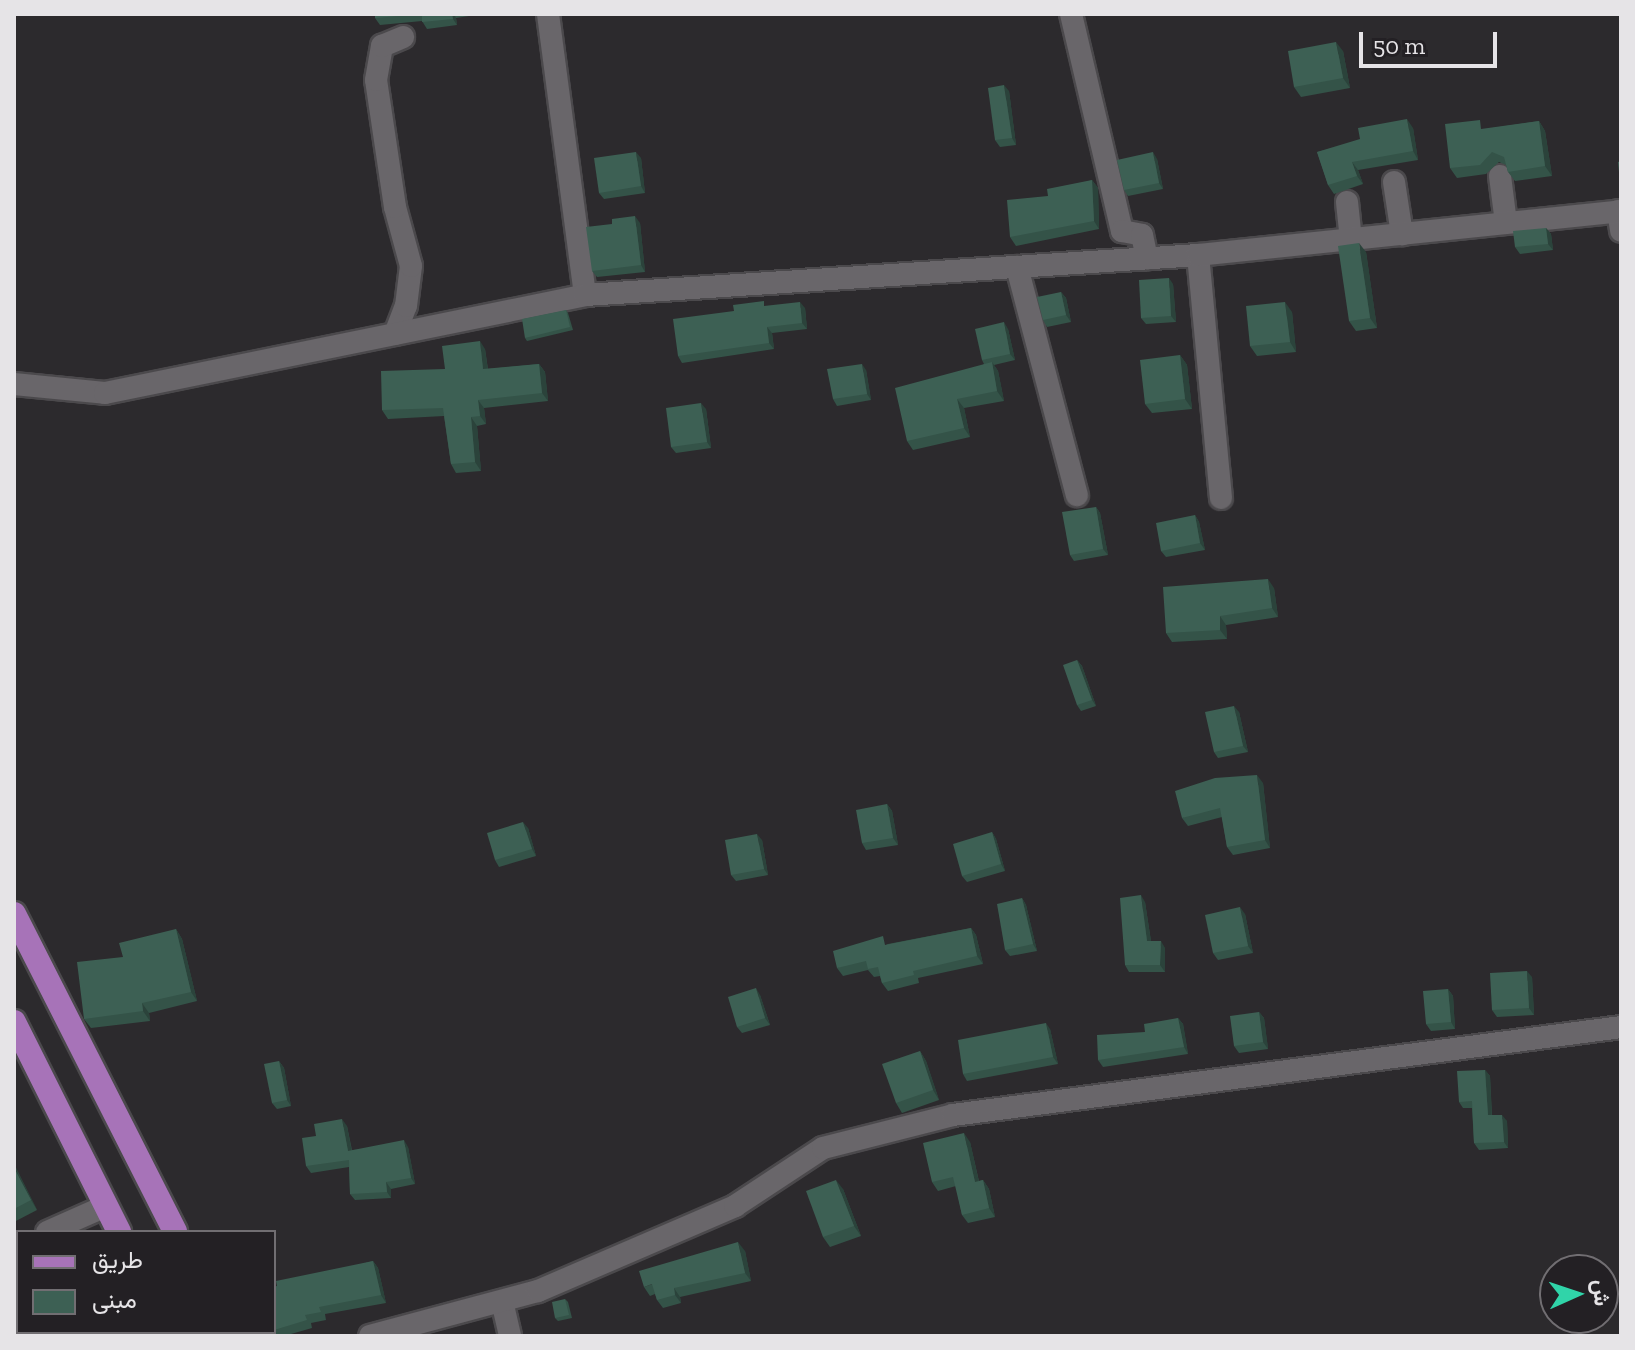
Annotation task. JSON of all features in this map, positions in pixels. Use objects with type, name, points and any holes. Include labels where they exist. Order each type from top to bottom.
[{"type":"main road","points":[[14,914],[174,1230]]},
{"type":"main road","points":[[14,1022],[118,1230]]},
{"type":"street","points":[[548,14],[585,295]]},
{"type":"street","points":[[1071,14],[1122,231],[1142,235],[1147,258]]},
{"type":"street","points":[[395,334],[406,306],[411,266],[395,207],[376,80],[382,46],[403,37]]},
{"type":"street","points":[[1500,176],[1506,223]]},
{"type":"street","points":[[1394,182],[1402,234]]},
{"type":"street","points":[[1347,202],[1351,239]]},
{"type":"street","points":[[14,384],[105,393],[585,295],[1198,255],[1506,223],[1620,218]]},
{"type":"street","points":[[1198,255],[1221,498]]},
{"type":"street","points":[[1017,267],[1077,495]]},
{"type":"street","points":[[370,1336],[538,1291],[735,1206],[823,1148],[953,1115],[1621,1027]]},
{"type":"street","points":[[52,1230],[106,1206]]},
{"type":"street","points":[[502,1301],[510,1336]]},
{"type":"building","points":[[375,14],[422,14],[375,18]]},
{"type":"building","points":[[422,14],[452,14],[453,19],[422,22]]},
{"type":"building","points":[[1336,42],[1343,78],[1294,87],[1288,51]]},
{"type":"building","points":[[1004,85],[1012,138],[995,140],[988,88]]},
{"type":"building","points":[[1407,119],[1413,151],[1352,162],[1357,176],[1328,185],[1317,152],[1360,139],[1358,128]]},
{"type":"building","points":[[1480,120],[1481,129],[1539,121],[1545,166],[1508,172],[1504,157],[1492,152],[1480,165],[1450,168],[1445,124]]},
{"type":"building","points":[[636,152],[641,186],[599,193],[594,158]]},
{"type":"building","points":[[1153,152],[1159,183],[1124,190],[1117,160]]},
{"type":"building","points":[[1621,161],[1621,182],[1620,182],[1618,162]]},
{"type":"building","points":[[1092,180],[1094,221],[1010,237],[1007,200],[1048,196],[1047,189]]},
{"type":"building","points":[[635,216],[641,265],[592,271],[586,227],[612,224],[612,219]]},
{"type":"building","points":[[1546,228],[1548,244],[1515,247],[1513,231]]},
{"type":"building","points":[[1359,243],[1370,318],[1349,321],[1338,246]]},
{"type":"building","points":[[1169,278],[1171,316],[1141,318],[1139,280]]},
{"type":"building","points":[[1061,292],[1066,315],[1043,320],[1037,297]]},
{"type":"building","points":[[764,301],[764,306],[800,302],[802,323],[767,327],[769,343],[678,356],[673,319],[734,311],[733,305]]},
{"type":"building","points":[[1285,302],[1290,342],[1250,346],[1246,306]]},
{"type":"building","points":[[566,310],[570,327],[525,338],[522,319]]},
{"type":"building","points":[[1004,322],[1010,354],[982,360],[975,329]]},
{"type":"building","points":[[480,341],[483,369],[539,364],[542,393],[478,400],[480,416],[471,417],[475,462],[451,464],[443,408],[382,410],[381,371],[445,369],[442,346]]},
{"type":"building","points":[[1180,355],[1185,399],[1145,404],[1140,360]]},
{"type":"building","points":[[992,362],[997,391],[957,399],[964,428],[907,441],[895,388]]},
{"type":"building","points":[[862,364],[867,394],[833,399],[827,369]]},
{"type":"building","points":[[701,403],[707,442],[671,447],[666,408]]},
{"type":"building","points":[[1096,507],[1103,549],[1070,555],[1062,512]]},
{"type":"building","points":[[1195,515],[1200,543],[1161,551],[1156,523]]},
{"type":"building","points":[[1268,579],[1272,608],[1220,616],[1220,630],[1166,633],[1163,587]]},
{"type":"building","points":[[1077,660],[1092,700],[1077,705],[1063,665]]},
{"type":"building","points":[[1234,706],[1243,746],[1214,752],[1205,712]]},
{"type":"building","points":[[1257,775],[1265,840],[1227,847],[1220,808],[1182,818],[1175,791],[1215,778]]},
{"type":"building","points":[[887,804],[893,838],[862,843],[856,810]]},
{"type":"building","points":[[523,822],[532,849],[495,860],[487,833]]},
{"type":"building","points":[[992,832],[1001,864],[962,876],[953,844]]},
{"type":"building","points":[[757,834],[764,869],[731,875],[725,840]]},
{"type":"building","points":[[1141,895],[1147,941],[1161,941],[1160,965],[1125,965],[1120,898]]},
{"type":"building","points":[[1022,898],[1033,944],[1005,950],[997,904]]},
{"type":"building","points":[[1240,907],[1248,946],[1213,953],[1205,915]]},
{"type":"building","points":[[971,928],[977,956],[913,971],[914,975],[882,983],[878,967],[868,969],[866,961],[837,968],[833,951],[883,936],[885,945]]},
{"type":"building","points":[[176,929],[191,992],[142,1003],[143,1011],[84,1019],[77,962],[123,957],[119,943]]},
{"type":"building","points":[[1527,971],[1529,1008],[1492,1010],[1490,973]]},
{"type":"building","points":[[756,988],[765,1018],[737,1027],[728,997]]},
{"type":"building","points":[[1448,989],[1451,1022],[1426,1024],[1423,991]]},
{"type":"building","points":[[1259,1012],[1263,1042],[1234,1046],[1230,1016]]},
{"type":"building","points":[[1178,1018],[1184,1047],[1098,1060],[1097,1035],[1145,1032],[1144,1024]]},
{"type":"building","points":[[1046,1023],[1053,1057],[963,1074],[958,1040]]},
{"type":"building","points":[[920,1051],[933,1090],[896,1103],[882,1064]]},
{"type":"building","points":[[279,1061],[287,1100],[272,1103],[264,1064]]},
{"type":"building","points":[[1485,1070],[1488,1115],[1502,1115],[1504,1142],[1474,1143],[1472,1101],[1459,1102],[1457,1071]]},
{"type":"building","points":[[342,1119],[348,1151],[404,1140],[411,1178],[386,1182],[387,1192],[350,1194],[349,1160],[306,1166],[302,1138],[316,1136],[314,1124]]},
{"type":"building","points":[[964,1133],[975,1182],[983,1180],[989,1208],[962,1215],[953,1177],[932,1182],[923,1143]]},
{"type":"building","points":[[14,1168],[31,1200],[14,1209]]},
{"type":"building","points":[[836,1180],[854,1226],[823,1237],[806,1191]]},
{"type":"building","points":[[738,1242],[745,1273],[674,1288],[675,1295],[657,1300],[652,1284],[644,1287],[639,1271]]},
{"type":"building","points":[[16,1258],[14,1326],[14,1259]]},
{"type":"building","points":[[373,1261],[381,1295],[319,1307],[321,1312],[305,1315],[307,1320],[276,1329],[276,1281]]},
{"type":"building","points":[[565,1299],[569,1315],[555,1318],[552,1302]]}]
